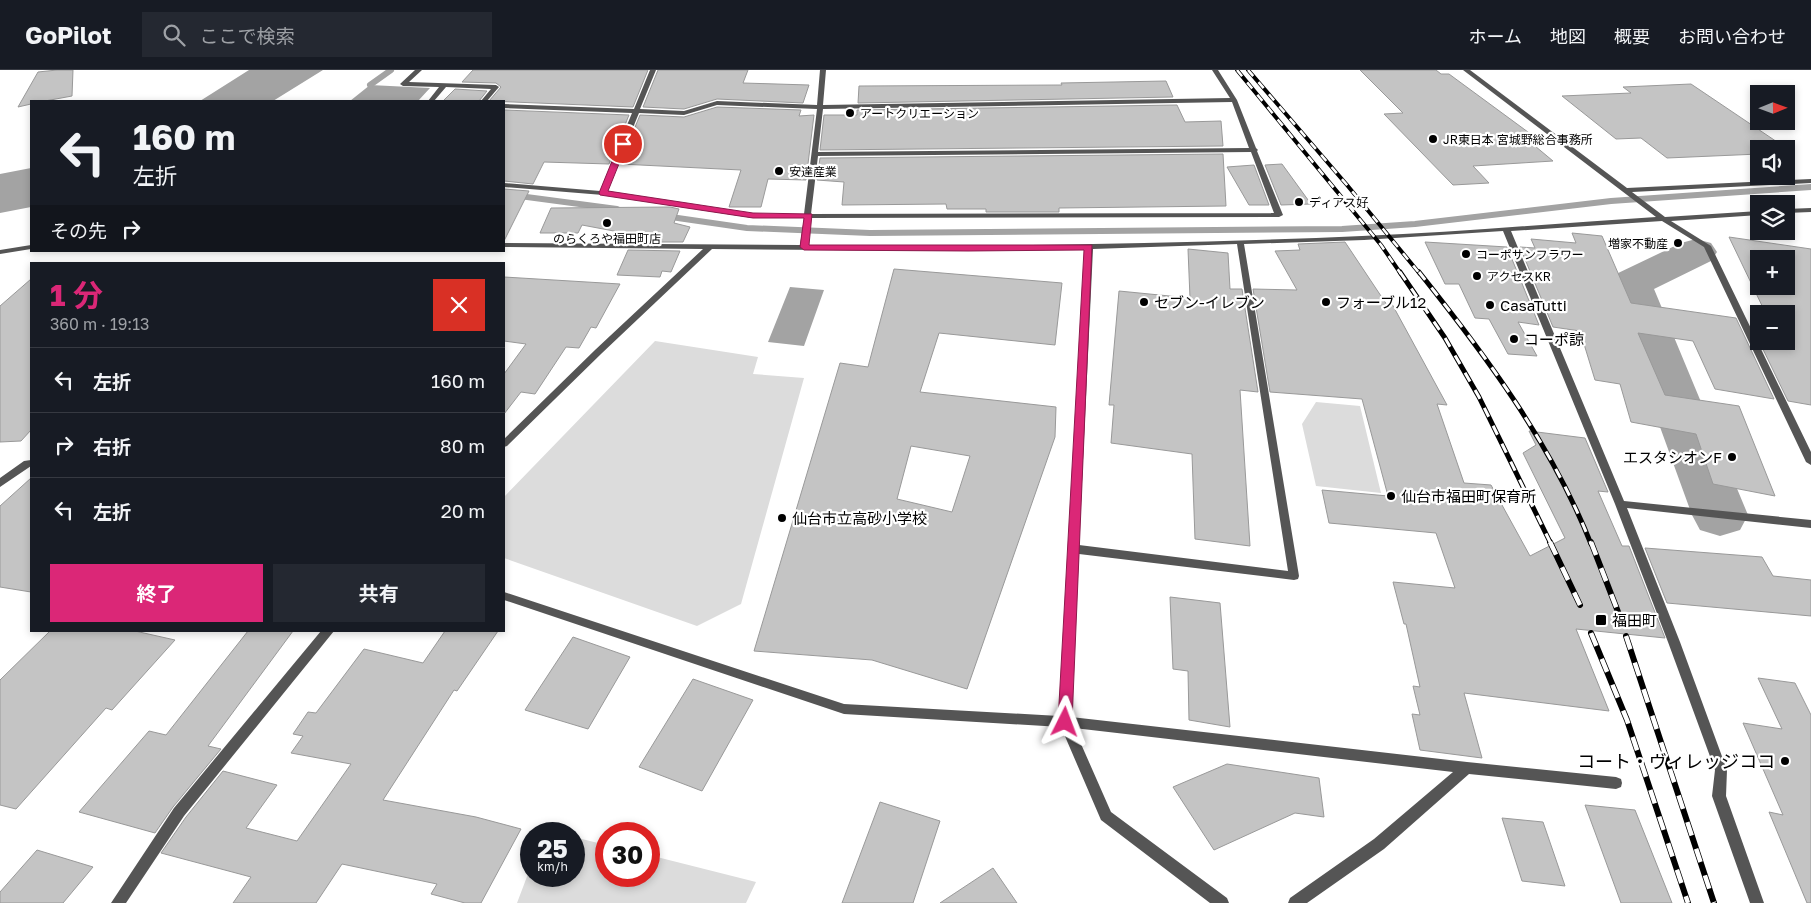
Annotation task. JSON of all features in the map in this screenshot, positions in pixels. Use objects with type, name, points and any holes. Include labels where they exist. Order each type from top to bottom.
[{"type":"street","points":[[418,70],[402,84],[496,88],[485,100]]},
{"type":"street","points":[[603,193],[653,70]]},
{"type":"street","points":[[805,243],[823,70]]},
{"type":"street","points":[[505,185],[603,193],[753,216],[809,219],[1279,215],[1234,100],[1215,70]]},
{"type":"street","points":[[1466,70],[1663,219],[1707,246],[1811,462]]},
{"type":"street","points":[[432,100],[444,85]]},
{"type":"street","points":[[505,106],[684,113],[717,103],[820,107],[1234,100]]},
{"type":"street","points":[[815,154],[1254,150]]},
{"type":"street","points":[[1628,191],[1811,181]]},
{"type":"street","points":[[1795,211],[1811,210]]},
{"type":"street","points":[[505,245],[710,246],[805,243],[968,249],[1089,247],[1304,241],[1750,214]]},
{"type":"street","points":[[1506,229],[1620,504],[1674,642],[1721,770],[1719,796],[1757,903]]},
{"type":"street","points":[[1075,550],[1294,576],[1240,242]]},
{"type":"street","points":[[505,443],[710,246]]},
{"type":"street","points":[[0,252],[30,247]]},
{"type":"street","points":[[1089,247],[1065,722],[1106,816],[1222,903]]},
{"type":"street","points":[[0,483],[27,463],[30,463]]},
{"type":"street","points":[[1620,504],[1811,524]]},
{"type":"street","points":[[505,596],[844,708],[1065,722],[1616,783]]},
{"type":"street","points":[[118,903],[180,812],[327,632]]},
{"type":"street","points":[[1295,903],[1379,844],[1467,768]]},
{"type":"shaded area","points":[[249,70],[323,70],[275,100],[202,100]]},
{"type":"shaded area","points":[[370,85],[430,88],[419,100],[351,100]]},
{"type":"shaded area","points":[[30,168],[30,207],[0,213],[0,174]]},
{"type":"shaded area","points":[[790,287],[824,290],[804,346],[768,342]]},
{"type":"shaded area","points":[[655,341],[758,357],[753,374],[804,378],[741,604],[697,626],[505,558],[505,496]]},
{"type":"shaded area","points":[[1316,402],[1360,406],[1381,493],[1316,486],[1302,424]]},
{"type":"shaded area","points":[[585,840],[595,842],[595,887],[660,887],[660,858],[756,882],[746,903],[517,903],[523,887],[585,887]]},
{"type":"building","points":[[73,70],[72,96],[50,100],[30,100],[30,104],[18,107],[38,72]]},
{"type":"building","points":[[473,70],[648,70],[633,107],[490,100],[501,87],[496,83],[462,82]]},
{"type":"building","points":[[658,70],[748,70],[743,83],[809,85],[803,103],[717,99],[684,109],[643,107]]},
{"type":"building","points":[[1360,70],[1436,70],[1441,74],[1449,74],[1532,135],[1523,136],[1553,161],[1473,166],[1489,183],[1453,185],[1384,114],[1403,113]]},
{"type":"building","points":[[1166,81],[1173,97],[858,103],[859,86],[1062,85],[1061,83]]},
{"type":"building","points":[[1691,84],[1750,124],[1750,130],[1759,130],[1774,140],[1750,140],[1750,154],[1667,158],[1641,138],[1616,139],[1562,96],[1631,93],[1623,87]]},
{"type":"building","points":[[455,89],[487,91],[480,100],[444,100]]},
{"type":"building","points":[[1177,105],[1185,122],[1221,121],[1223,146],[820,150],[824,115],[857,115],[857,110]]},
{"type":"building","points":[[717,107],[801,110],[799,116],[814,115],[806,180],[768,179],[761,207],[729,207],[741,170],[620,164],[640,115],[684,117]]},
{"type":"building","points":[[505,110],[629,115],[609,164],[544,162],[533,184],[505,181]]},
{"type":"building","points":[[1223,154],[1226,206],[1059,208],[1059,212],[986,212],[986,209],[947,209],[946,204],[842,205],[844,182],[817,180],[820,158]]},
{"type":"building","points":[[1282,164],[1311,204],[1281,205],[1265,165]]},
{"type":"building","points":[[1254,165],[1269,205],[1249,205],[1227,167]]},
{"type":"building","points":[[505,189],[529,191],[505,239]]},
{"type":"building","points":[[670,207],[679,209],[674,223],[690,227],[683,242],[632,242],[635,235],[582,225],[578,233],[540,233],[551,208]]},
{"type":"building","points":[[1572,233],[1602,236],[1631,303],[1736,318],[1774,399],[1715,389],[1693,341],[1638,333],[1665,395],[1739,406],[1775,496],[1713,484],[1696,434],[1631,422],[1620,384],[1595,380],[1580,331],[1553,327],[1520,247],[1535,248],[1531,239],[1576,243]]},
{"type":"building","points":[[1729,237],[1811,249],[1811,405],[1788,401],[1763,350],[1795,350],[1795,305],[1762,305],[1757,295],[1795,295],[1795,250],[1750,250],[1750,281]]},
{"type":"building","points":[[1345,242],[1387,305],[1392,304],[1447,405],[1437,404],[1464,483],[1491,485],[1530,556],[1565,538],[1523,453],[1536,445],[1529,431],[1585,438],[1608,492],[1598,491],[1622,546],[1629,546],[1665,638],[1576,629],[1609,711],[1464,693],[1482,758],[1420,750],[1412,714],[1420,715],[1413,686],[1420,687],[1406,624],[1404,624],[1393,582],[1455,588],[1436,533],[1329,523],[1322,490],[1388,496],[1362,399],[1270,392],[1253,289],[1297,290],[1275,251],[1300,250],[1298,244]]},
{"type":"building","points":[[1425,242],[1507,247],[1539,325],[1518,322],[1537,356],[1508,354],[1489,319],[1475,318],[1459,284],[1445,284]]},
{"type":"building","points":[[1188,249],[1228,253],[1230,289],[1242,289],[1258,392],[1240,390],[1250,546],[1195,539],[1192,454],[1111,443],[1114,405],[1109,405],[1119,291],[1190,298]]},
{"type":"building","points":[[628,250],[680,251],[671,272],[662,271],[660,277],[617,275]]},
{"type":"building","points":[[894,269],[1062,283],[1055,345],[939,333],[920,392],[1056,407],[1055,437],[967,689],[872,660],[754,651],[840,363],[868,367]],"holes":[[[911,446],[970,456],[952,512],[897,499]]]},
{"type":"building","points":[[505,277],[620,284],[596,328],[591,327],[579,348],[566,347],[535,394],[521,392],[505,413],[505,373],[526,344],[505,341]]},
{"type":"building","points":[[30,280],[30,431],[21,441],[0,442],[0,306]]},
{"type":"building","points":[[30,479],[30,592],[0,587],[0,506]]},
{"type":"building","points":[[1645,548],[1762,557],[1773,576],[1811,580],[1811,616],[1667,603]]},
{"type":"building","points":[[1170,597],[1220,603],[1230,727],[1189,720],[1188,671],[1173,669]]},
{"type":"building","points":[[49,632],[139,632],[175,640],[112,710],[106,708],[16,809],[0,805],[0,680]]},
{"type":"building","points":[[247,632],[292,632],[208,746],[221,749],[173,807],[155,833],[79,812],[149,731],[166,735]]},
{"type":"building","points":[[444,632],[497,632],[457,691],[454,690],[383,800],[476,817],[520,829],[481,903],[465,903],[431,894],[437,884],[342,864],[316,903],[233,903],[251,877],[161,853],[186,817],[223,771],[277,785],[246,828],[297,841],[351,764],[291,753],[303,736],[293,734],[308,712],[316,713],[364,649],[423,663]]},
{"type":"building","points":[[573,637],[630,657],[588,729],[525,710]]},
{"type":"building","points":[[1758,678],[1795,683],[1811,715],[1811,903],[1807,903],[1769,812],[1783,815],[1743,723],[1782,729]]},
{"type":"building","points":[[693,679],[753,700],[702,791],[639,767]]},
{"type":"building","points":[[1227,764],[1319,778],[1324,817],[1295,813],[1214,850],[1173,787]]},
{"type":"building","points":[[880,802],[940,821],[913,903],[842,903]]},
{"type":"building","points":[[1585,805],[1635,810],[1672,903],[1621,903]]},
{"type":"building","points":[[1502,818],[1543,822],[1565,886],[1522,881]]},
{"type":"building","points":[[37,850],[93,867],[63,903],[0,903],[0,892]]},
{"type":"building","points":[[993,868],[1017,903],[940,903]]},
{"type":"waterway","points":[[370,85],[391,70]]},
{"type":"waterway","points":[[664,216],[747,228],[870,233],[1342,229],[1415,224],[1611,201],[1811,187]]},
{"type":"waterway","points":[[505,194],[617,209]]},
{"type":"waterway","points":[[1696,252],[1630,284],[1720,515]]},
{"type":"railway","points":[[1237,70],[1381,245],[1401,274]]},
{"type":"railway","points":[[1248,70],[1347,185],[1420,274]]},
{"type":"railway","points":[[1400,272],[1445,338],[1479,397],[1551,544]]},
{"type":"railway","points":[[1419,272],[1469,336],[1537,436],[1557,471],[1591,544]]},
{"type":"railway","points":[[1550,542],[1580,605]]},
{"type":"railway","points":[[1591,542],[1620,617]]},
{"type":"railway","points":[[1591,633],[1627,720],[1688,903]]},
{"type":"railway","points":[[1626,636],[1714,903]]},
{"type":"place","name":"アートクリエーション","points":[[850,113]]},
{"type":"place","name":"JR東日本 宮城野総合事務所","points":[[1433,139]]},
{"type":"place","name":"安達産業","points":[[779,171]]},
{"type":"place","name":"ディアス好","points":[[1299,202]]},
{"type":"place","name":"のらくろや福田町店","points":[[607,223]]},
{"type":"place","name":"増家不動産","points":[[1678,243]]},
{"type":"place","name":"コーポサンフラワー","points":[[1466,254]]},
{"type":"place","name":"アクセスKR","points":[[1477,276]]},
{"type":"place","name":"セブン-イレブン","points":[[1144,302]]},
{"type":"place","name":"フォーブル12","points":[[1326,302]]},
{"type":"place","name":"CasaTutti","points":[[1490,305]]},
{"type":"place","name":"コーポ諒","points":[[1514,339]]},
{"type":"place","name":"エスタシオンF","points":[[1732,457]]},
{"type":"place","name":"仙台市福田町保育所","points":[[1391,496]]},
{"type":"place","name":"仙台市立高砂小学校","points":[[782,518]]},
{"type":"place","name":"福田町","points":[[1601,620]]},
{"type":"place","name":"コート・ヴィレッジココ","points":[[1785,761]]},
{"type":"route","points":[[623,144],[603,193],[753,216],[809,215],[804,247],[968,249],[1089,247],[1085,363],[1065,722]]}]
